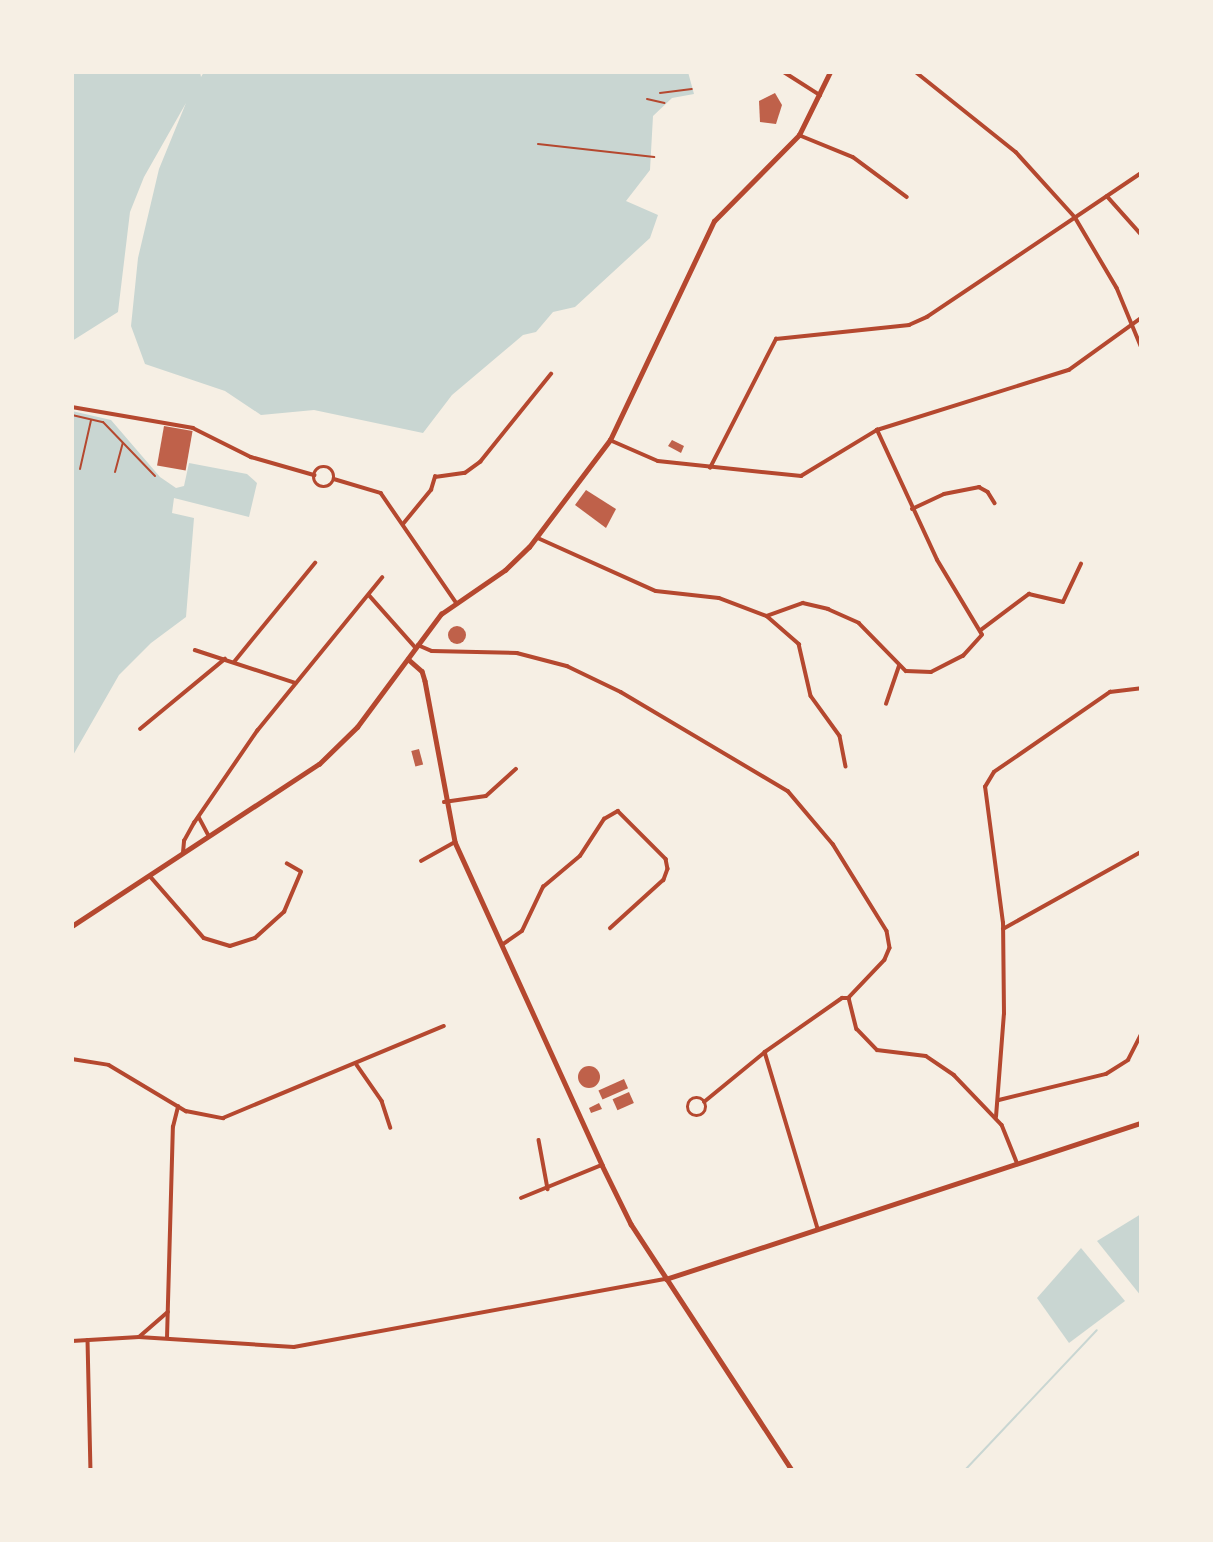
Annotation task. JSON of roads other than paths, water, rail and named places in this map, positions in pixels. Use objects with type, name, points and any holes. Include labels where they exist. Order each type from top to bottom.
[{"type":"street","points":[[784,72],[820,95]]},
{"type":"street","points":[[72,926],[210,838],[335,750],[408,659],[437,618],[456,602],[505,570],[538,538],[610,440],[713,220],[799,135],[830,72]]},
{"type":"street","points":[[916,72],[1016,152],[1075,217],[1134,324],[1141,346]]},
{"type":"street","points":[[799,135],[853,157],[907,197]]},
{"type":"street","points":[[710,468],[776,340],[909,324],[1141,173]]},
{"type":"street","points":[[1107,196],[1141,234]]},
{"type":"street","points":[[610,440],[646,458],[710,468],[801,476],[877,430],[1069,370],[1141,318]]},
{"type":"street","points":[[403,524],[431,490],[435,477],[465,473],[481,462],[551,374]]},
{"type":"street","points":[[73,413],[194,428],[251,457],[314,475],[321,487],[334,479]]},
{"type":"street","points":[[767,616],[803,603],[851,618],[899,666],[914,674],[943,667],[981,642],[981,631],[937,560],[877,430]]},
{"type":"street","points":[[314,475],[325,467],[334,479],[381,493],[456,602]]},
{"type":"street","points":[[912,509],[944,494],[979,487],[988,492],[995,503]]},
{"type":"street","points":[[538,538],[637,586],[728,600],[767,616],[799,644],[811,696],[840,736],[846,766]]},
{"type":"street","points":[[234,662],[315,563]]},
{"type":"street","points":[[981,631],[1024,597],[1039,595],[1057,603],[1066,600],[1081,564]]},
{"type":"street","points":[[184,855],[184,841],[257,731],[382,578]]},
{"type":"street","points":[[369,595],[417,646],[432,651],[517,653],[567,666],[631,697],[788,792],[833,844],[887,931],[890,948],[886,960],[849,998],[842,998],[765,1052],[704,1102],[703,1113],[690,1112],[691,1100],[704,1102]]},
{"type":"street","points":[[195,650],[296,683]]},
{"type":"street","points":[[140,729],[225,659]]},
{"type":"street","points":[[408,659],[422,671],[425,681],[444,802],[455,842],[602,1165],[631,1224],[792,1470]]},
{"type":"street","points":[[887,704],[899,666]]},
{"type":"street","points":[[996,1117],[999,1100],[1003,929],[985,787],[994,772],[1110,692],[1141,688]]},
{"type":"street","points":[[444,802],[486,796],[516,769]]},
{"type":"street","points":[[502,945],[522,930],[543,887],[580,856],[604,820],[618,811],[666,859],[668,869],[664,880],[611,929]]},
{"type":"street","points":[[199,817],[210,838]]},
{"type":"street","points":[[421,861],[455,842]]},
{"type":"street","points":[[1003,929],[1141,852]]},
{"type":"street","points":[[150,876],[204,938],[230,946],[255,938],[284,912],[301,872],[287,864]]},
{"type":"street","points":[[849,998],[851,1016],[866,1042],[877,1050],[918,1054],[934,1060],[996,1117],[1017,1162]]},
{"type":"street","points":[[72,1059],[110,1065],[178,1107],[207,1118],[232,1116],[444,1026]]},
{"type":"street","points":[[999,1100],[1106,1074],[1128,1060],[1141,1034]]},
{"type":"street","points":[[765,1052],[818,1229]]},
{"type":"street","points":[[357,1065],[382,1101],[391,1128]]},
{"type":"street","points":[[167,1338],[173,1127],[178,1107]]},
{"type":"street","points":[[72,1341],[139,1337],[294,1347],[666,1279],[1141,1123]]},
{"type":"street","points":[[538,1140],[548,1189]]},
{"type":"street","points":[[521,1198],[602,1165]]},
{"type":"street","points":[[139,1337],[168,1312]]},
{"type":"street","points":[[88,1339],[91,1470]]},
{"type":"waterway","points":[[965,1470],[1097,1330]]}]
